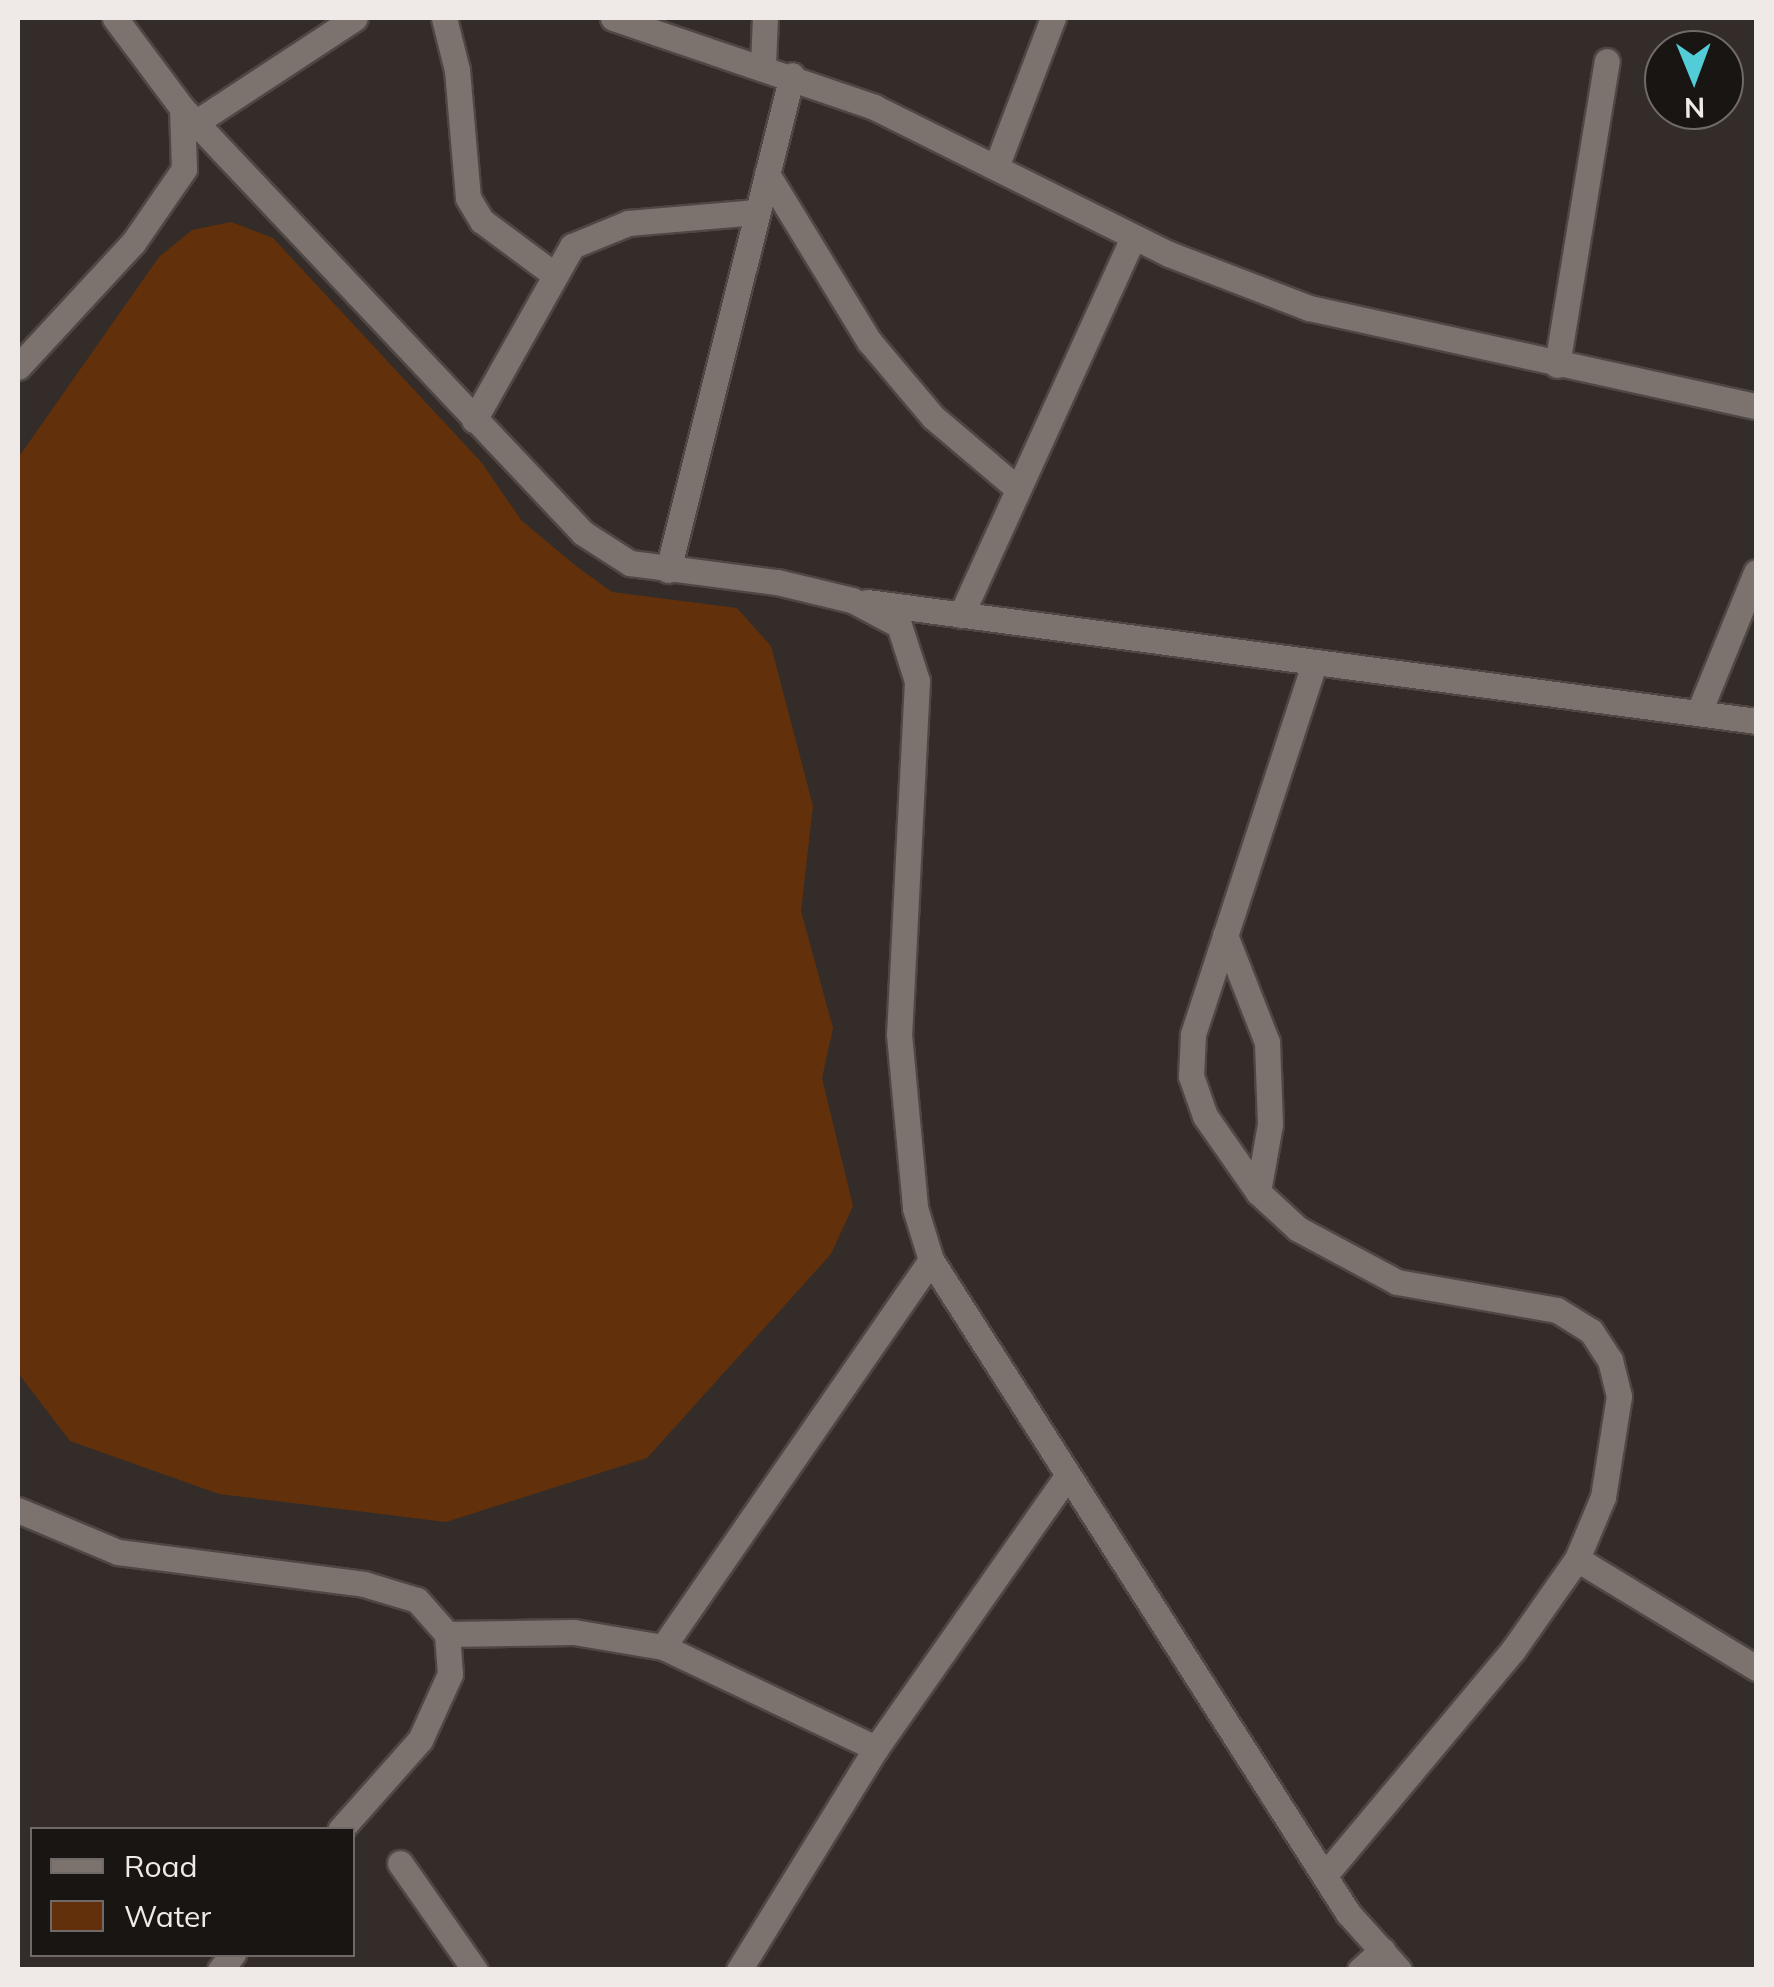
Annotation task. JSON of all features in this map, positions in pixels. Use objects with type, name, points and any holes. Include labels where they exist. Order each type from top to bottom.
[{"type":"street","points":[[116,18],[188,116],[474,420],[583,533],[630,563],[852,600],[1756,720]]},
{"type":"street","points":[[188,116],[355,18]]},
{"type":"street","points":[[444,18],[457,70],[468,198],[482,222],[552,273]]},
{"type":"street","points":[[613,18],[792,74],[996,167],[1133,237],[1309,308],[1756,406]]},
{"type":"street","points":[[763,66],[764,18]]},
{"type":"street","points":[[996,167],[1053,18]]},
{"type":"street","points":[[1557,365],[1607,61]]},
{"type":"street","points":[[668,570],[792,74]]},
{"type":"street","points":[[18,368],[164,206],[184,170],[188,116]]},
{"type":"street","points":[[767,174],[869,340],[934,416],[1018,488]]},
{"type":"street","points":[[474,420],[552,273],[572,246],[596,231],[758,212]]},
{"type":"street","points":[[961,615],[1133,237]]},
{"type":"street","points":[[1699,712],[1756,572]]},
{"type":"street","points":[[852,600],[899,626],[917,681],[899,1034],[914,1208],[931,1260],[1066,1478],[1168,1622],[1325,1875],[1390,1960],[1360,1970]]},
{"type":"street","points":[[1314,664],[1193,1035],[1191,1076],[1205,1116],[1258,1192],[1346,1261],[1397,1282],[1557,1310],[1590,1331],[1610,1360],[1619,1396],[1603,1497],[1577,1559],[1513,1650],[1325,1875]]},
{"type":"street","points":[[1225,935],[1267,1042],[1270,1124],[1258,1192]]},
{"type":"street","points":[[663,1647],[931,1260]]},
{"type":"street","points":[[744,1968],[876,1748],[1066,1478]]},
{"type":"street","points":[[18,1510],[118,1552],[364,1584],[417,1600],[447,1634],[450,1674],[420,1740],[343,1827]]},
{"type":"street","points":[[1577,1559],[1756,1668]]},
{"type":"street","points":[[447,1634],[574,1632],[663,1647],[876,1748]]},
{"type":"street","points":[[400,1863],[475,1970]]},
{"type":"water","points":[[231,222],[273,238],[482,463],[521,520],[576,566],[612,592],[737,608],[771,646],[813,806],[801,911],[833,1028],[822,1078],[853,1206],[831,1254],[647,1458],[446,1522],[219,1494],[70,1441],[18,1373],[18,458],[159,257],[192,230]]}]
